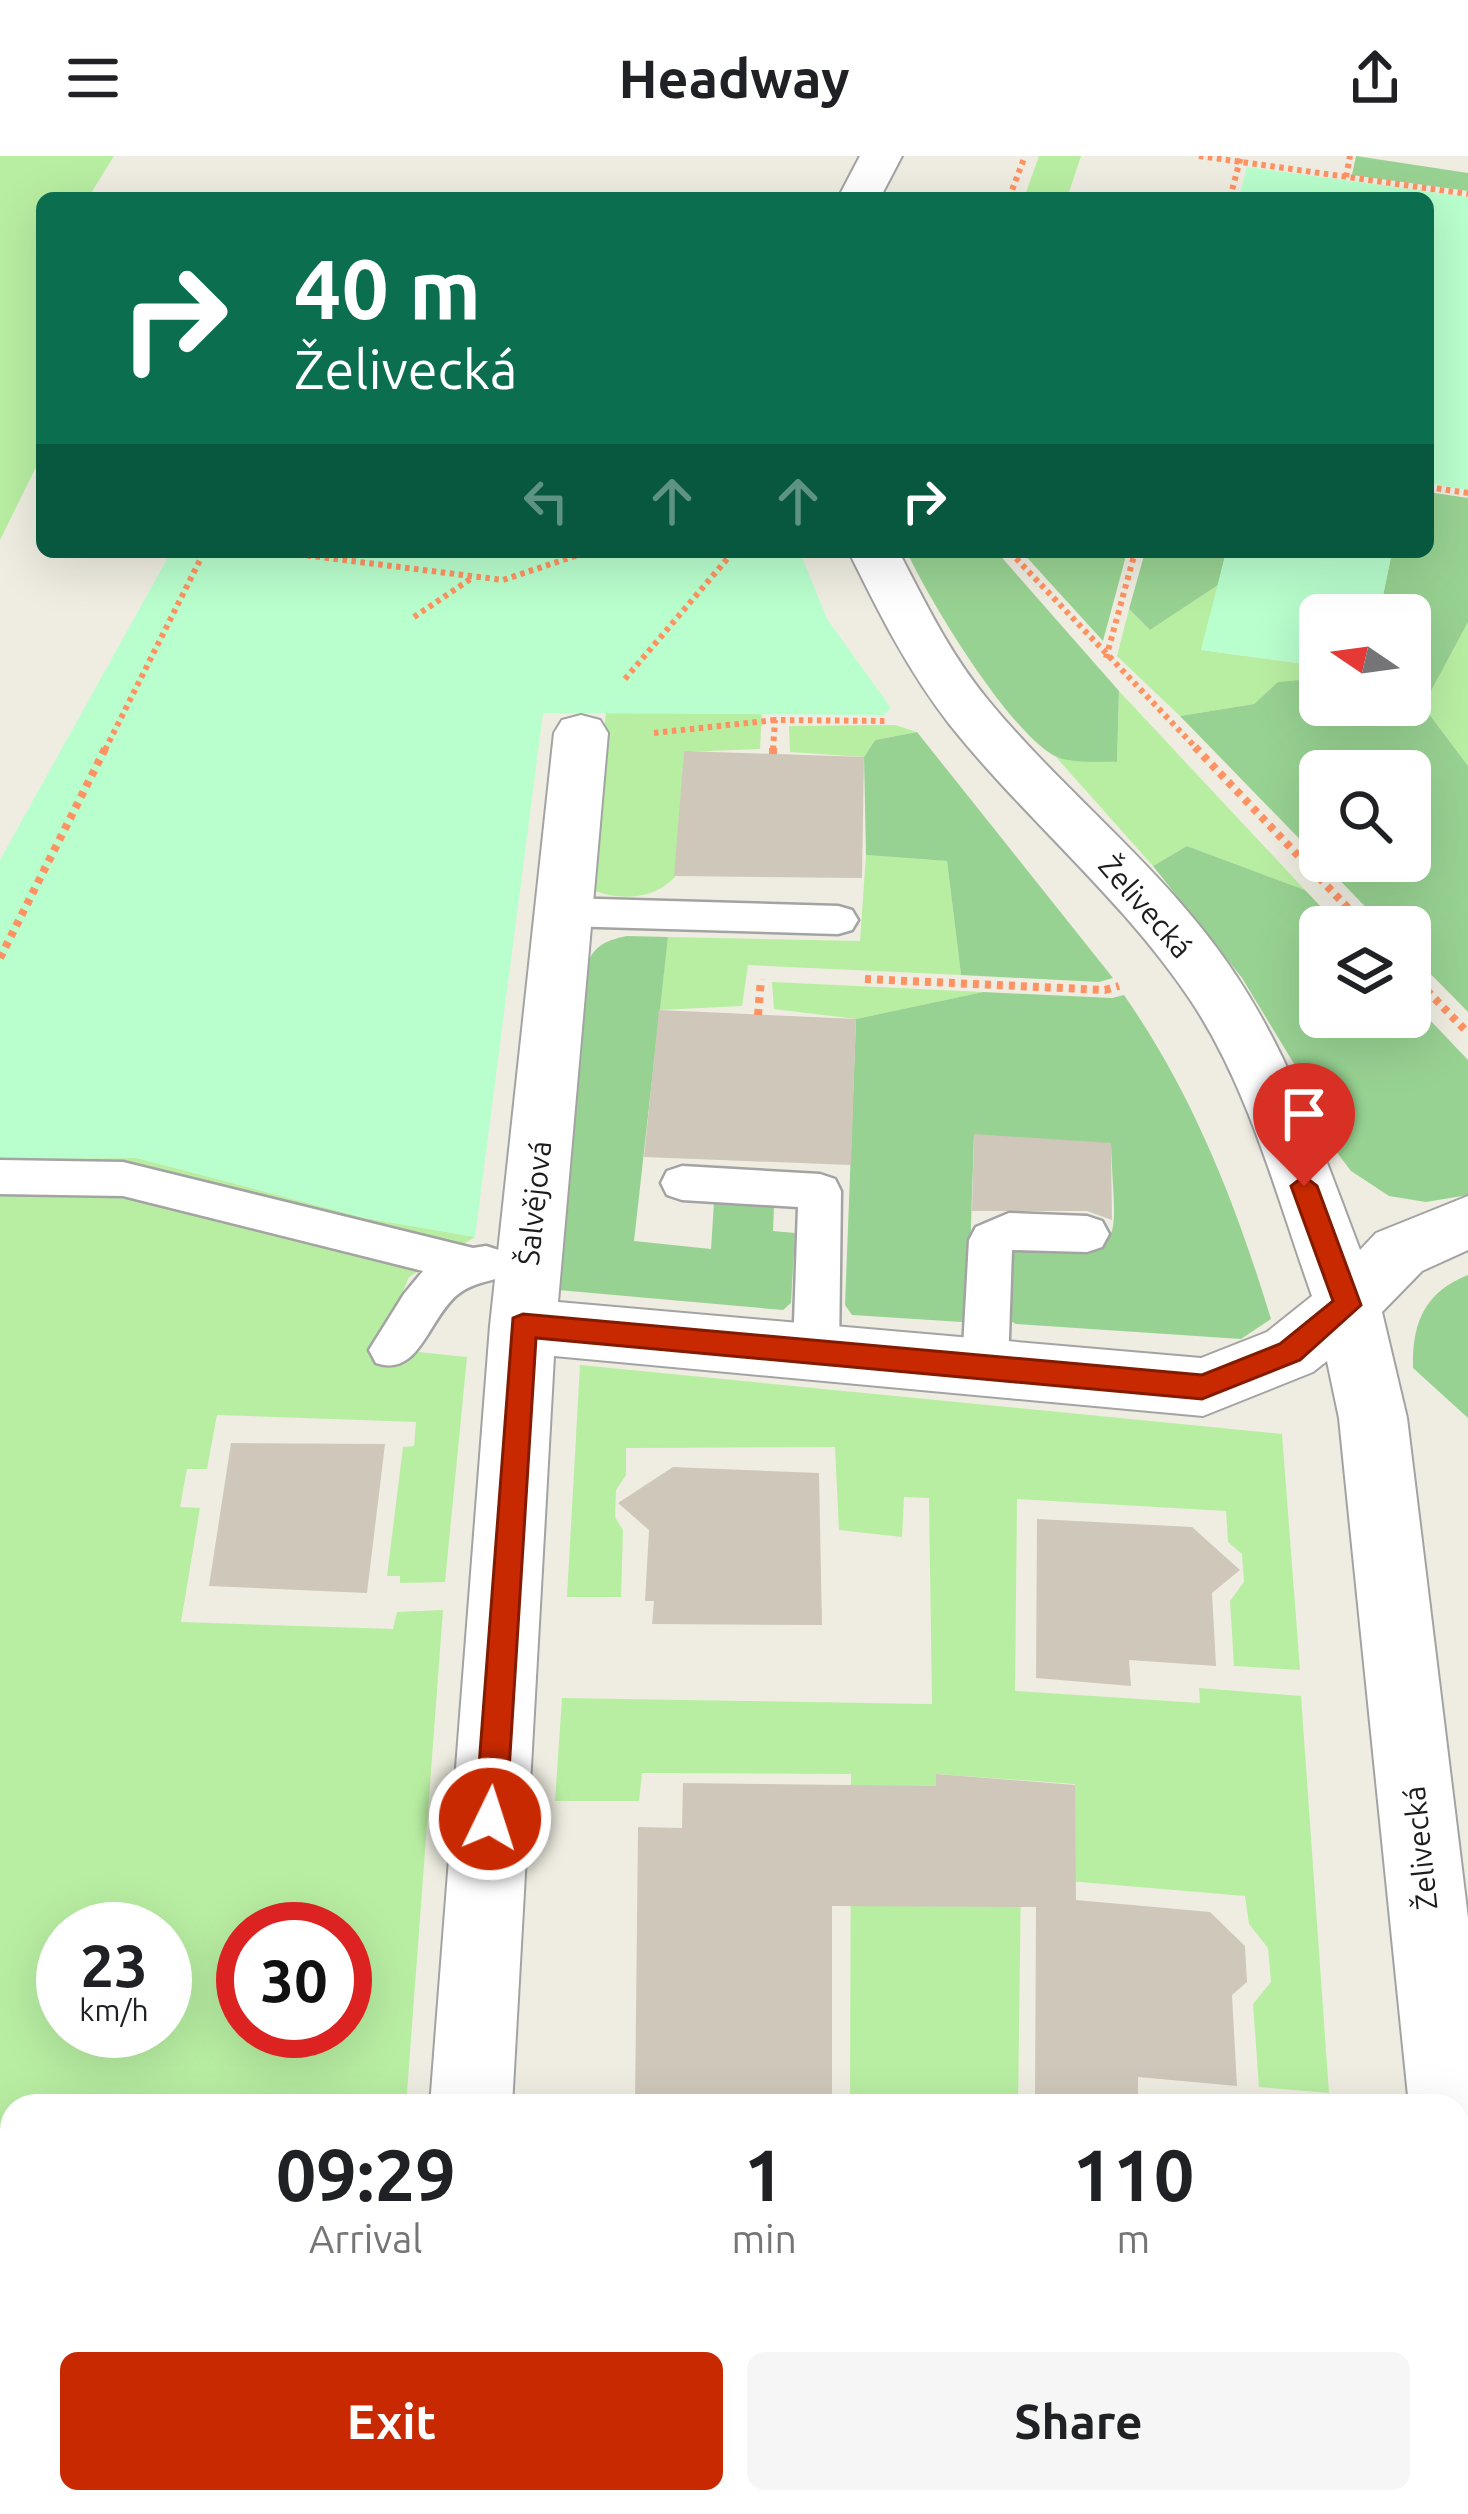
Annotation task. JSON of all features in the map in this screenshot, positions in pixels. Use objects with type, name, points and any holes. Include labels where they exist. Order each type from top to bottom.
[{"type":"street","points":[[863,192],[881,156]]},
{"type":"street","name":"Želivecká","points":[[877,558],[925,655],[971,716],[1168,929],[1216,992],[1275,1108],[1348,1305],[1373,1418],[1449,2094]]},
{"type":"street","name":"Šalvějová","points":[[472,2094],[526,1295],[580,733]]},
{"type":"street","points":[[526,1295],[816,1352],[1202,1387],[1290,1352],[1348,1305],[1400,1252],[1468,1222]]},
{"type":"lane","points":[[564,912],[838,920]]},
{"type":"lane","points":[[0,1177],[123,1179],[469,1265],[526,1295]]},
{"type":"lane","points":[[682,1183],[820,1191],[816,1352]]},
{"type":"lane","points":[[986,1367],[991,1240],[1009,1231],[1087,1234]]},
{"type":"lane","points":[[392,1350],[434,1284],[469,1265]]},
{"type":"path","points":[[1011,192],[1024,156]]},
{"type":"path","points":[[1198,156],[1468,194]]},
{"type":"path","points":[[1346,177],[1350,156]]},
{"type":"path","points":[[1232,192],[1240,159]]},
{"type":"path","points":[[1434,488],[1468,493]]},
{"type":"path","points":[[0,958],[201,558]]},
{"type":"path","points":[[327,558],[503,580],[569,558]]},
{"type":"path","points":[[580,733],[728,558]]},
{"type":"path","points":[[1015,558],[1346,906]]},
{"type":"path","points":[[1106,658],[1133,558]]},
{"type":"path","points":[[414,617],[474,577]]},
{"type":"path","points":[[580,733],[646,734],[775,719],[895,721]]},
{"type":"path","points":[[773,754],[775,719]]},
{"type":"path","points":[[853,978],[1105,990],[1128,982]]},
{"type":"path","points":[[1431,995],[1468,1033]]},
{"type":"path","points":[[758,1015],[759,997]]},
{"type":"green space","points":[[0,156],[114,156],[92,192],[36,192],[36,467],[0,540]]},
{"type":"green space","points":[[1039,156],[1081,156],[1069,192],[1026,192]]},
{"type":"green space","points":[[1356,156],[1468,173],[1468,191],[1352,175]]},
{"type":"green space","points":[[1247,167],[1431,192],[1241,192]]},
{"type":"green space","points":[[1434,192],[1468,197],[1468,490],[1434,484]]},
{"type":"green space","points":[[1434,493],[1468,498],[1468,622],[1431,691],[1431,594],[1383,594],[1391,558],[1434,558]]},
{"type":"green space","points":[[168,558],[802,558],[827,619],[891,708],[884,715],[543,713],[475,1237],[365,1218],[137,1158],[0,1159],[0,860]]},
{"type":"green space","points":[[910,558],[1002,558],[1119,691],[1117,762],[1059,758],[1034,741],[971,662]]},
{"type":"green space","points":[[1027,558],[1125,558],[1103,641]]},
{"type":"green space","points":[[1143,558],[1225,558],[1218,585],[1150,630],[1129,609]]},
{"type":"green space","points":[[1224,558],[1391,558],[1383,594],[1299,594],[1299,663],[1201,650]]},
{"type":"green space","points":[[1218,585],[1201,650],[1299,663],[1299,680],[1278,682],[1254,704],[1180,716],[1117,656],[1129,609],[1150,630]]},
{"type":"green space","points":[[1468,622],[1468,766],[1431,717],[1431,691]]},
{"type":"green space","points":[[1299,680],[1299,726],[1431,726],[1431,717],[1468,766],[1468,1012],[1431,974],[1431,906],[1365,906],[1341,882],[1431,882],[1431,750],[1299,750],[1299,838],[1180,716],[1254,704],[1278,682]]},
{"type":"green space","points":[[1119,691],[1305,890],[1187,846],[1153,866],[1056,757],[1117,762]]},
{"type":"green space","points":[[606,712],[762,712],[760,749],[684,752],[675,877],[658,890],[638,896],[595,891],[589,875]]},
{"type":"green space","points":[[895,725],[917,732],[875,740],[864,757],[790,752],[789,726]]},
{"type":"green space","points":[[917,732],[1113,978],[1099,982],[961,975],[947,861],[866,855],[864,757],[875,740]]},
{"type":"green space","points":[[1187,846],[1305,890],[1320,906],[1299,906],[1299,1038],[1431,1038],[1431,1021],[1468,1060],[1468,1195],[1426,1202],[1389,1196],[1351,1171],[1332,1146],[1313,1095],[1242,978],[1153,866]]},
{"type":"green space","points":[[866,855],[947,861],[961,975],[748,965],[742,1006],[659,1010],[668,937],[860,941]]},
{"type":"green space","points":[[627,936],[668,937],[634,1241],[711,1249],[714,1202],[774,1205],[773,1231],[795,1233],[791,1303],[783,1310],[558,1290],[587,965],[602,945]]},
{"type":"green space","points":[[772,982],[983,992],[856,1019],[774,1009]]},
{"type":"green space","points":[[983,992],[1124,995],[1192,1111],[1243,1234],[1271,1319],[1241,1339],[1016,1324],[1005,1318],[1006,1260],[1019,1249],[1082,1251],[1099,1247],[1109,1238],[1114,1205],[1111,1144],[974,1135],[968,1315],[962,1322],[852,1315],[845,1305],[856,1019]]},
{"type":"green space","points":[[137,1158],[365,1218],[475,1237],[409,1277],[379,1348],[467,1357],[445,1582],[400,1583],[400,1576],[387,1576],[403,1447],[414,1446],[416,1422],[217,1415],[207,1469],[187,1469],[180,1507],[200,1508],[181,1622],[393,1629],[397,1612],[443,1610],[407,2094],[0,2094],[0,1159]]},
{"type":"green space","points":[[1468,1275],[1468,1418],[1413,1368],[1415,1336],[1424,1311],[1441,1290]]},
{"type":"green space","points":[[580,1365],[1282,1434],[1300,1670],[1234,1666],[1230,1601],[1244,1582],[1242,1554],[1228,1542],[1226,1511],[1017,1499],[1015,1691],[1200,1703],[1199,1688],[1301,1696],[1329,2093],[1259,2087],[1253,2004],[1271,1982],[1268,1948],[1249,1924],[1245,1896],[1021,1877],[1018,2094],[850,2094],[851,1774],[642,1773],[639,1801],[555,1801],[562,1698],[932,1704],[929,1498],[904,1497],[902,1537],[839,1530],[835,1447],[626,1448],[626,1475],[616,1490],[615,1517],[623,1530],[621,1597],[567,1597]],"holes":[[[936,1774],[1075,1784],[1075,1844]]]},
{"type":"building","points":[[684,751],[864,757],[862,878],[674,876]]},
{"type":"building","points":[[659,1010],[856,1019],[851,1165],[644,1157]]},
{"type":"building","points":[[974,1134],[1111,1143],[1112,1220],[1087,1211],[972,1211]]},
{"type":"building","points":[[231,1443],[385,1444],[367,1593],[209,1586]]},
{"type":"building","points":[[673,1467],[819,1473],[822,1625],[652,1624],[654,1601],[645,1601],[649,1530],[618,1503]]},
{"type":"building","points":[[1037,1519],[1192,1527],[1240,1570],[1212,1593],[1216,1666],[1129,1660],[1131,1686],[1036,1678]]},
{"type":"building","points":[[936,1774],[1075,1785],[1076,1900],[1210,1912],[1245,1946],[1247,1982],[1232,1995],[1237,2086],[1138,2077],[1138,2094],[1035,2094],[1036,1907],[832,1906],[832,2094],[635,2094],[638,1827],[682,1828],[683,1783],[936,1786]]},
{"type":"route","points":[[490,1819],[523,1326],[1202,1387],[1290,1352],[1348,1305],[1304,1186]]}]
